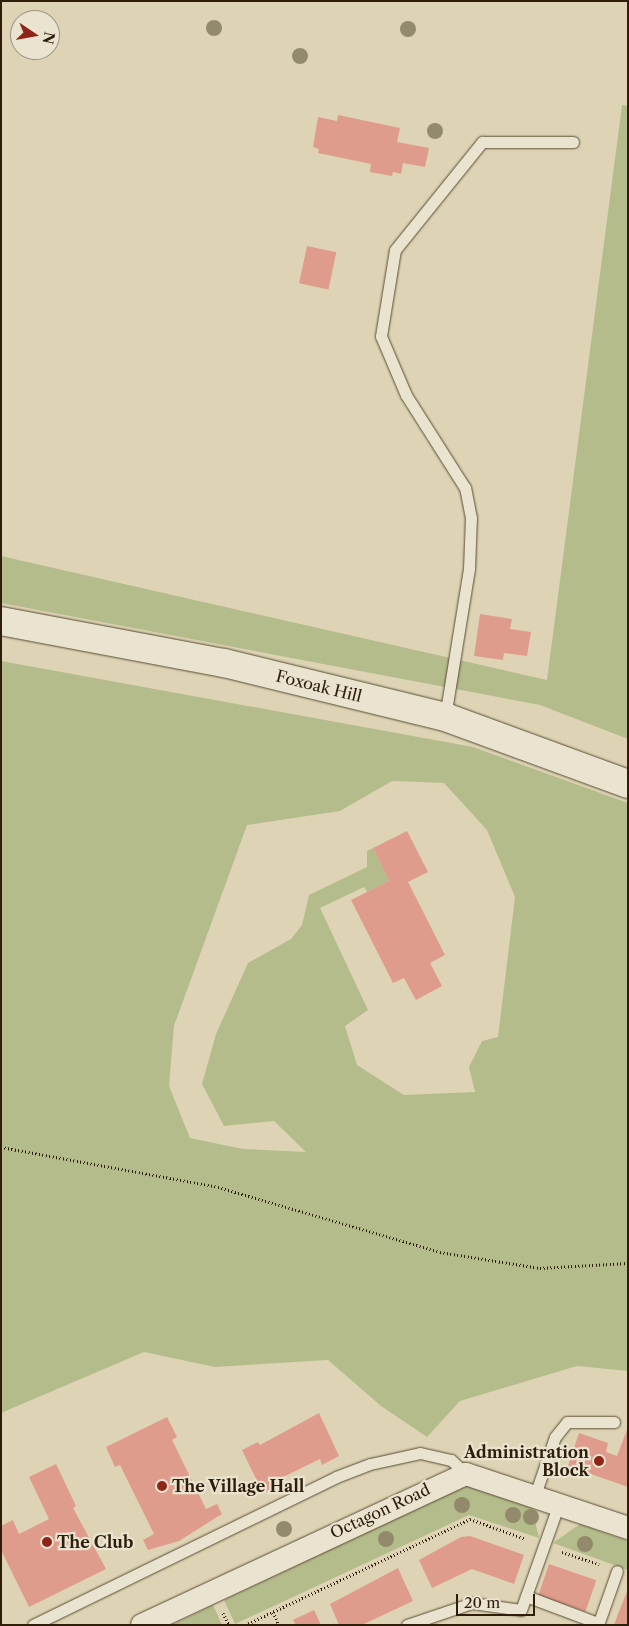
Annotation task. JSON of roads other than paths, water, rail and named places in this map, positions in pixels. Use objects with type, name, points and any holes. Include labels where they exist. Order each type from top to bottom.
[{"type":"main road","name":"Foxoak Hill","points":[[1,621],[224,663],[445,717],[628,784]]},
{"type":"street","points":[[466,1474],[535,1495],[628,1528]]},
{"type":"street","name":"Octagon Road","points":[[142,1625],[466,1474]]},
{"type":"lane","points":[[445,717],[469,569],[471,518],[465,488],[406,395],[381,336],[395,250],[482,142],[573,142]]},
{"type":"lane","points":[[535,1495],[555,1437],[567,1422],[614,1422]]},
{"type":"lane","points":[[33,1625],[336,1477],[370,1464],[420,1453],[451,1460],[466,1474]]},
{"type":"lane","points":[[407,1625],[472,1604],[521,1610],[559,1503]]},
{"type":"lane","points":[[526,1596],[598,1624],[617,1571]]},
{"type":"place","name":"Administration Block","points":[[599,1461]]},
{"type":"place","name":"The Village Hall","points":[[162,1486]]},
{"type":"place","name":"The Club","points":[[47,1542]]}]
